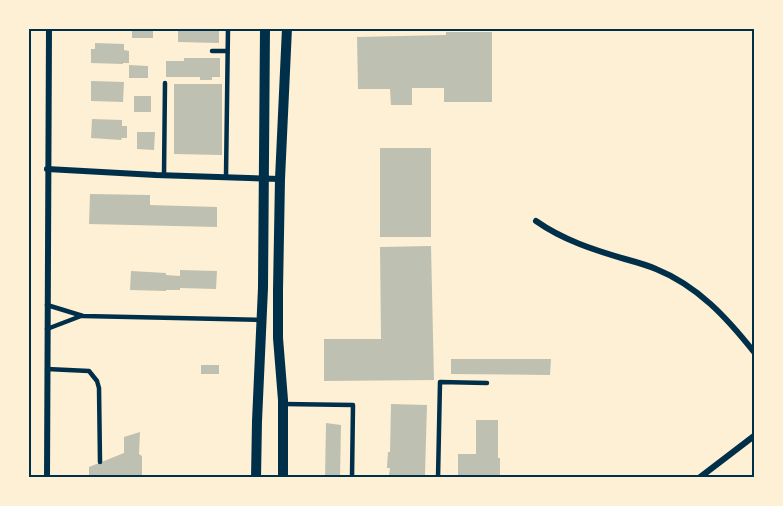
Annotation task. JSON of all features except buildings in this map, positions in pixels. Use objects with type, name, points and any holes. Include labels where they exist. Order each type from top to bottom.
[{"type":"street","points":[[47,477],[49,28]]},
{"type":"street","points":[[256,477],[263,288],[265,28]]},
{"type":"street","points":[[283,477],[283,404],[278,338],[280,179],[287,28]]},
{"type":"street","points":[[47,169],[280,179]]},
{"type":"street","points":[[536,221],[564,238],[656,268],[683,282],[727,319],[754,352]]},
{"type":"street","points":[[699,477],[754,436]]},
{"type":"lane","points":[[226,176],[228,28]]},
{"type":"lane","points":[[213,51],[227,51]]},
{"type":"lane","points":[[164,175],[165,83]]},
{"type":"lane","points":[[47,305],[83,316],[262,320]]},
{"type":"lane","points":[[47,329],[83,316]]},
{"type":"lane","points":[[47,369],[81,369],[89,371],[93,376],[99,388],[100,462]]},
{"type":"lane","points":[[438,477],[440,382],[487,383]]},
{"type":"lane","points":[[283,404],[353,405],[352,477]]}]
